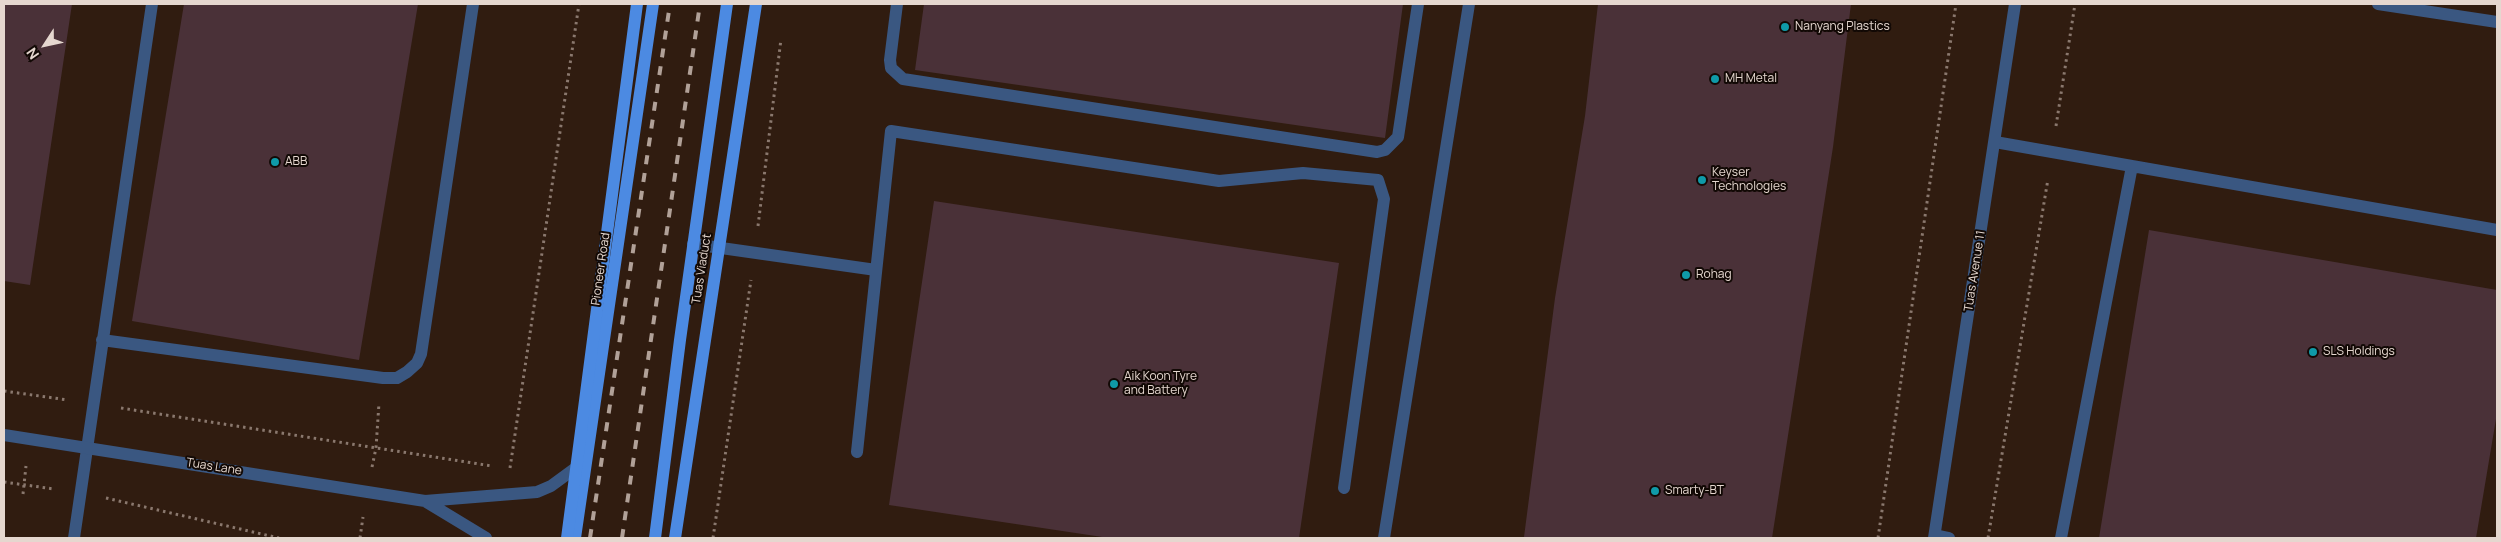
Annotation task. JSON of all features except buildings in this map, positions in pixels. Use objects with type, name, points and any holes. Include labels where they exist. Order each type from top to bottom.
[{"type":"main road","points":[[567,538],[637,4]]},
{"type":"main road","name":"Pioneer Road","points":[[575,538],[588,460],[653,4]]},
{"type":"main road","points":[[655,538],[693,244],[727,4]]},
{"type":"main road","name":"Tuas Viaduct","points":[[675,538],[756,4]]},
{"type":"street","points":[[74,538],[152,4]]},
{"type":"street","points":[[102,340],[383,378],[397,378],[417,363],[421,354],[473,4]]},
{"type":"street","points":[[897,4],[890,60],[892,68],[904,80],[1377,152],[1385,150],[1398,136],[1418,4]]},
{"type":"street","points":[[1384,538],[1469,4]]},
{"type":"street","name":"Tuas Avenue 11","points":[[1935,537],[2016,4]]},
{"type":"street","points":[[2378,4],[2497,22]]},
{"type":"street","points":[[857,452],[891,131],[1219,181],[1303,173],[1378,180],[1384,199],[1344,488]]},
{"type":"street","points":[[1995,142],[2497,230]]},
{"type":"street","points":[[2061,538],[2132,166]]},
{"type":"street","points":[[693,244],[876,270]]},
{"type":"street","name":"Tuas Lane","points":[[4,434],[425,501],[537,492],[562,479],[588,460]]},
{"type":"street","name":"Tuas Lane","points":[[425,501],[486,538]]},
{"type":"street","points":[[1935,537],[1949,538]]},
{"type":"path","points":[[4,391],[93,403],[509,469],[579,4]]},
{"type":"path","points":[[1878,538],[1956,4]]},
{"type":"path","points":[[1988,538],[2075,4]]},
{"type":"path","points":[[4,482],[80,492],[279,538]]},
{"type":"railway","points":[[590,538],[670,4]]},
{"type":"railway","points":[[622,538],[700,4]]},
{"type":"place","name":"Nanyang Plastics","points":[[1785,27]]},
{"type":"place","name":"MH Metal","points":[[1715,79]]},
{"type":"place","name":"ABB","points":[[275,162]]},
{"type":"place","name":"Keyser Technologies","points":[[1702,180]]},
{"type":"place","name":"Rohag","points":[[1686,275]]},
{"type":"place","name":"SLS Holdings","points":[[2313,352]]},
{"type":"place","name":"Aik Koon Tyre and Battery","points":[[1114,384]]},
{"type":"place","name":"Smarty-BT","points":[[1655,491]]}]
